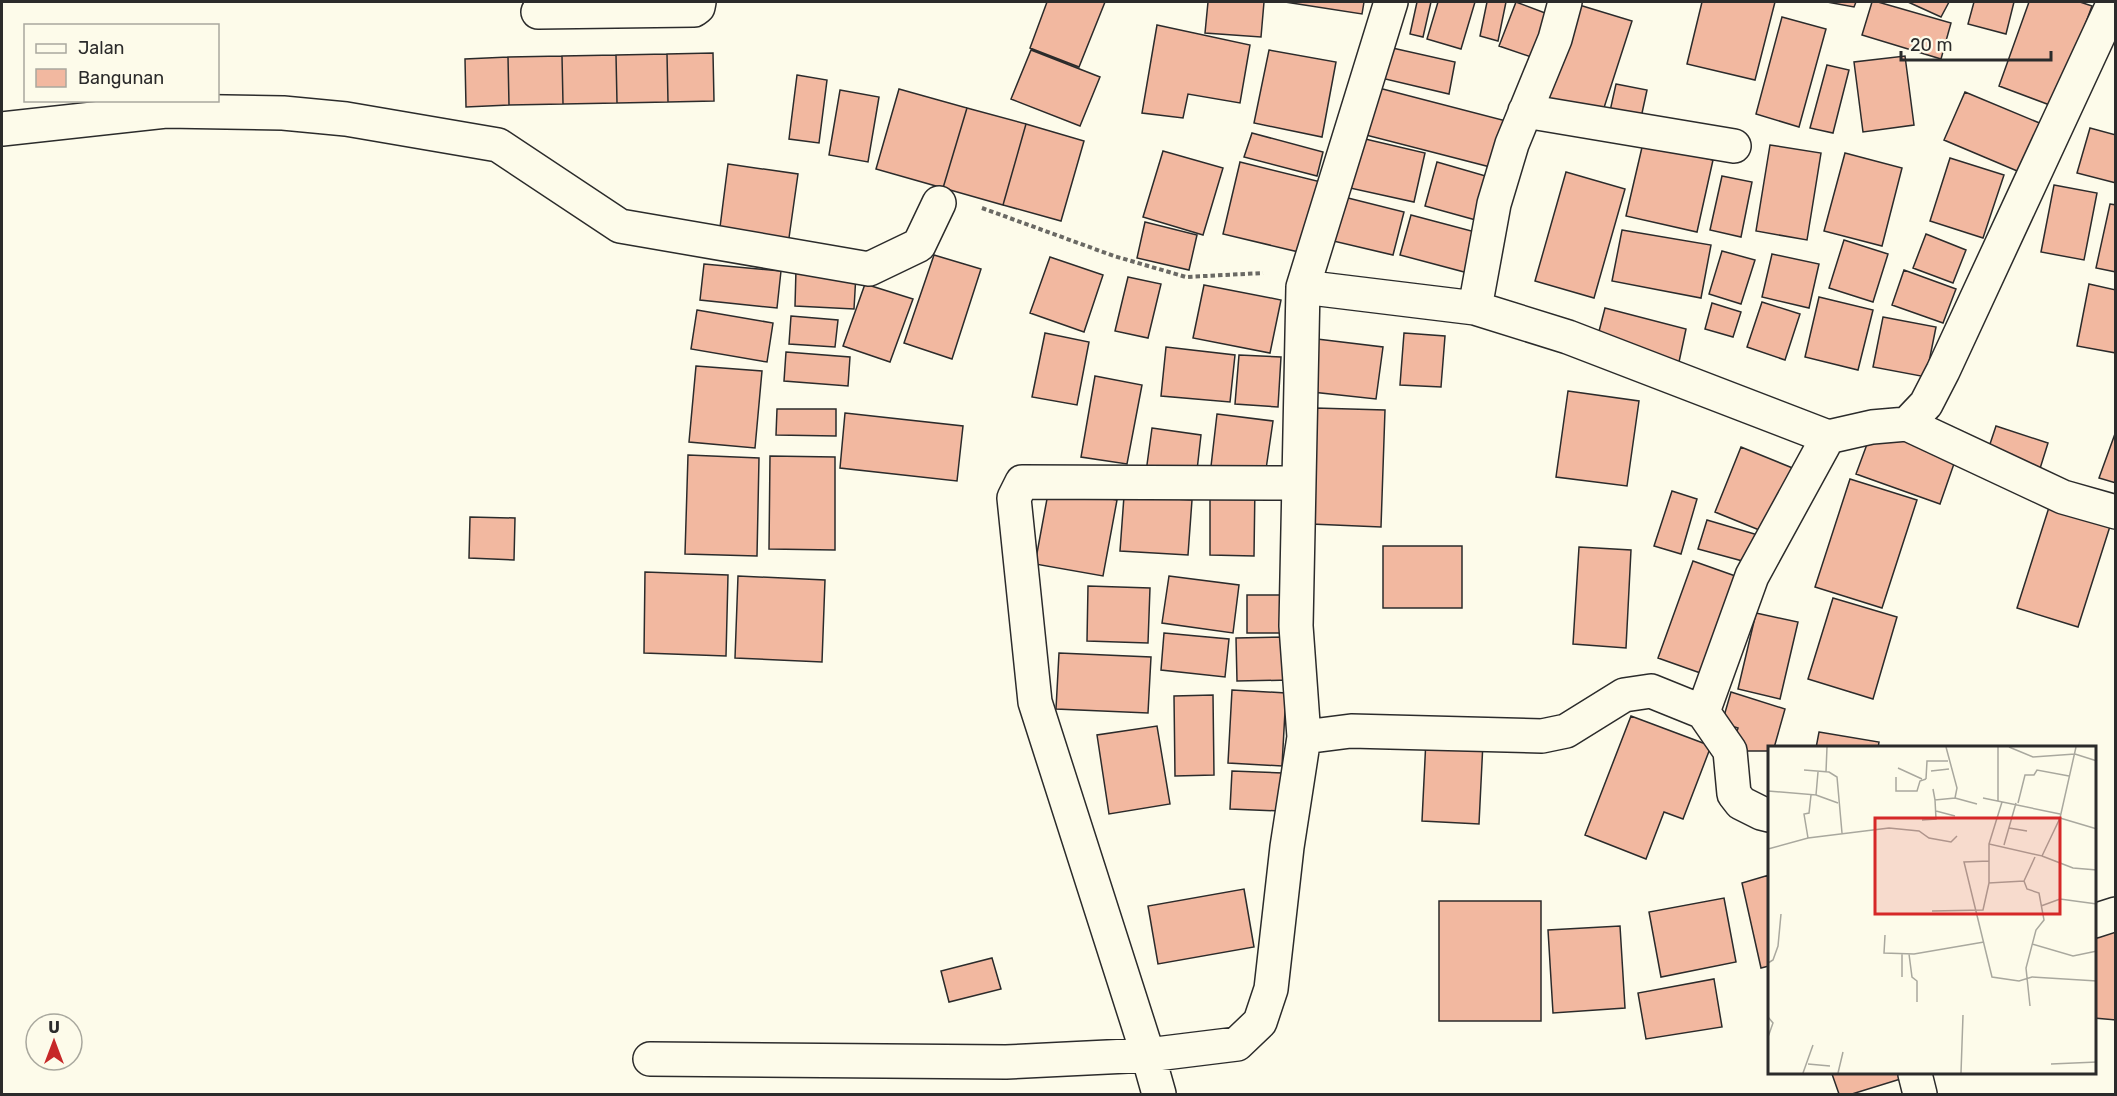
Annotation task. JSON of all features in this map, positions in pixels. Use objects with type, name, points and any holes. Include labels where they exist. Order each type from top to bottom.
[{"type":"street","points":[[538,12],[694,10],[698,7],[699,2]]},
{"type":"street","points":[[650,1059],[1005,1062],[1148,1055],[1237,1044],[1260,1022],[1271,988],[1287,847],[1304,737],[1296,626],[1304,279],[1391,2]]},
{"type":"street","points":[[1475,308],[1494,204],[1512,144],[1555,39],[1565,2]]},
{"type":"street","points":[[1907,424],[1926,404],[1943,372],[2114,2]]},
{"type":"street","points":[[2,129],[166,111],[283,113],[346,118],[498,145],[620,226],[869,269],[919,245],[939,203]]},
{"type":"street","points":[[1525,111],[1734,146]]},
{"type":"street","points":[[1304,279],[1475,308],[1568,338],[1828,437],[1872,427],[1907,424],[2062,497],[2115,512]]},
{"type":"street","points":[[1703,712],[1752,576],[1828,437]]},
{"type":"street","points":[[1159,1095],[1035,702],[1014,498],[1022,482],[1298,483]]},
{"type":"street","points":[[1304,737],[1351,731],[1542,736],[1566,731],[1624,695],[1651,691],[1703,712],[1730,750],[1734,795],[1742,803],[1761,813],[1768,814]]},
{"type":"street","points":[[2096,920],[2115,914]]},
{"type":"street","points":[[1915,1075],[1920,1095]]},
{"type":"path","points":[[939,203],[957,198],[1114,256],[1186,277],[1304,279]]},
{"type":"building","points":[[1047,2],[1105,2],[1079,67],[1030,48]]},
{"type":"building","points":[[1208,2],[1264,2],[1261,37],[1205,33]]},
{"type":"building","points":[[1285,2],[1364,2],[1362,14]]},
{"type":"building","points":[[1417,2],[1431,2],[1423,37],[1410,34]]},
{"type":"building","points":[[1438,2],[1475,2],[1461,49],[1427,39]]},
{"type":"building","points":[[1487,2],[1506,2],[1498,41],[1480,36]]},
{"type":"building","points":[[1516,2],[1553,16],[1537,59],[1499,46]]},
{"type":"building","points":[[1702,2],[1775,2],[1755,80],[1687,64]]},
{"type":"building","points":[[1827,2],[1856,2],[1854,7]]},
{"type":"building","points":[[1872,2],[1951,23],[1941,59],[1862,35]]},
{"type":"building","points":[[1908,2],[1949,2],[1941,17]]},
{"type":"building","points":[[1974,2],[2014,2],[2006,34],[1968,24]]},
{"type":"building","points":[[2029,2],[2080,2],[2092,6],[2055,107],[1999,86]]},
{"type":"building","points":[[1576,4],[1632,21],[1601,117],[1545,99]]},
{"type":"building","points":[[1782,17],[1826,29],[1799,127],[1756,114]]},
{"type":"building","points":[[1157,25],[1250,45],[1240,103],[1188,94],[1183,118],[1142,113]]},
{"type":"building","points":[[1388,47],[1455,62],[1449,94],[1381,78]]},
{"type":"building","points":[[1031,50],[1100,77],[1080,126],[1011,99]]},
{"type":"building","points":[[1269,50],[1336,62],[1322,137],[1254,123]]},
{"type":"building","points":[[713,53],[714,101],[668,102],[667,54]]},
{"type":"building","points":[[667,54],[668,102],[617,103],[616,55]]},
{"type":"building","points":[[616,55],[617,103],[563,104],[562,56]]},
{"type":"building","points":[[562,56],[563,104],[509,105],[508,57]]},
{"type":"building","points":[[1905,56],[1914,125],[1863,132],[1854,62]]},
{"type":"building","points":[[508,57],[509,105],[466,107],[465,59]]},
{"type":"building","points":[[1827,65],[1849,70],[1833,133],[1810,128]]},
{"type":"building","points":[[797,75],[827,80],[819,143],[789,139]]},
{"type":"building","points":[[1616,84],[1647,90],[1639,127],[1608,120]]},
{"type":"building","points":[[1375,87],[1510,122],[1498,169],[1362,134]]},
{"type":"building","points":[[899,89],[967,108],[943,188],[876,169]]},
{"type":"building","points":[[840,90],[879,97],[868,162],[829,155]]},
{"type":"building","points":[[1965,92],[2049,127],[2029,176],[1944,140]]},
{"type":"building","points":[[967,108],[1026,124],[1003,205],[943,188]]},
{"type":"building","points":[[1026,124],[1084,141],[1061,221],[1003,205]]},
{"type":"building","points":[[2090,128],[2116,135],[2116,183],[2077,173]]},
{"type":"building","points":[[1252,133],[1323,152],[1317,176],[1244,157]]},
{"type":"building","points":[[1361,138],[1425,153],[1414,202],[1350,188]]},
{"type":"building","points":[[1643,143],[1713,160],[1697,232],[1626,216]]},
{"type":"building","points":[[1770,145],[1821,153],[1807,240],[1756,231]]},
{"type":"building","points":[[1163,151],[1223,168],[1203,235],[1143,217]]},
{"type":"building","points":[[1845,153],[1902,168],[1882,246],[1824,231]]},
{"type":"building","points":[[1950,158],[2004,175],[1983,238],[1930,221]]},
{"type":"building","points":[[1240,162],[1321,182],[1303,253],[1223,234]]},
{"type":"building","points":[[1437,162],[1496,179],[1483,222],[1425,206]]},
{"type":"building","points":[[728,164],[798,174],[787,252],[718,243]]},
{"type":"building","points":[[1566,172],[1625,189],[1594,298],[1535,281]]},
{"type":"building","points":[[1722,176],[1752,182],[1741,237],[1710,230]]},
{"type":"building","points":[[2054,185],[2097,193],[2084,260],[2041,252]]},
{"type":"building","points":[[1340,196],[1404,212],[1393,255],[1329,240]]},
{"type":"building","points":[[2110,204],[2116,205],[2116,272],[2096,268]]},
{"type":"building","points":[[1411,215],[1479,233],[1468,273],[1400,255]]},
{"type":"building","points":[[1145,222],[1197,235],[1189,270],[1137,258]]},
{"type":"building","points":[[1622,230],[1711,245],[1701,298],[1612,281]]},
{"type":"building","points":[[1926,234],[1966,250],[1953,283],[1913,268]]},
{"type":"building","points":[[1844,240],[1888,254],[1873,302],[1829,288]]},
{"type":"building","points":[[1722,251],[1755,260],[1741,304],[1709,294]]},
{"type":"building","points":[[1772,254],[1819,264],[1809,308],[1762,297]]},
{"type":"building","points":[[934,255],[981,269],[952,359],[904,343]]},
{"type":"building","points":[[1050,257],[1103,275],[1084,332],[1030,313]]},
{"type":"building","points":[[704,264],[781,271],[777,308],[700,300]]},
{"type":"building","points":[[796,269],[856,274],[854,309],[795,306]]},
{"type":"building","points":[[1904,270],[1956,289],[1943,323],[1892,305]]},
{"type":"building","points":[[1128,277],[1161,284],[1148,338],[1115,331]]},
{"type":"building","points":[[865,284],[913,299],[890,362],[843,346]]},
{"type":"building","points":[[2089,284],[2116,290],[2116,353],[2077,346]]},
{"type":"building","points":[[1204,285],[1281,300],[1270,353],[1193,338]]},
{"type":"building","points":[[1819,297],[1873,310],[1858,370],[1805,357]]},
{"type":"building","points":[[1762,302],[1800,314],[1785,360],[1747,347]]},
{"type":"building","points":[[1712,303],[1741,312],[1733,337],[1705,329]]},
{"type":"building","points":[[1605,308],[1686,329],[1679,362],[1596,343]]},
{"type":"building","points":[[697,310],[773,323],[767,362],[691,349]]},
{"type":"building","points":[[791,316],[838,320],[835,347],[789,344]]},
{"type":"building","points":[[1883,317],[1936,327],[1926,377],[1873,367]]},
{"type":"building","points":[[1045,333],[1089,342],[1077,405],[1032,397]]},
{"type":"building","points":[[1404,333],[1445,336],[1441,387],[1400,385]]},
{"type":"building","points":[[1317,339],[1383,347],[1376,399],[1312,392]]},
{"type":"building","points":[[1166,347],[1235,355],[1230,402],[1161,396]]},
{"type":"building","points":[[786,352],[850,357],[848,386],[784,381]]},
{"type":"building","points":[[1239,355],[1281,357],[1278,407],[1235,404]]},
{"type":"building","points":[[696,366],[762,371],[755,448],[689,442]]},
{"type":"building","points":[[1095,376],[1142,385],[1127,464],[1081,457]]},
{"type":"building","points":[[1568,391],[1639,401],[1627,486],[1556,477]]},
{"type":"building","points":[[1315,408],[1385,410],[1381,527],[1311,524]]},
{"type":"building","points":[[777,409],[836,409],[836,436],[776,435]]},
{"type":"building","points":[[845,413],[963,426],[957,481],[840,468]]},
{"type":"building","points":[[1217,414],[1273,421],[1264,483],[1210,475]]},
{"type":"building","points":[[1996,426],[2048,443],[2038,475],[1985,459]]},
{"type":"building","points":[[1152,428],[1201,435],[1196,479],[1146,472]]},
{"type":"building","points":[[1873,428],[1956,458],[1940,504],[1856,474]]},
{"type":"building","points":[[2116,431],[2116,483],[2099,478]]},
{"type":"building","points":[[1741,447],[1795,469],[1769,534],[1715,512]]},
{"type":"building","points":[[688,455],[759,458],[757,556],[685,554]]},
{"type":"building","points":[[770,456],[835,457],[835,550],[769,549]]},
{"type":"building","points":[[1850,479],[1917,500],[1882,608],[1815,587]]},
{"type":"building","points":[[1210,483],[1255,484],[1254,556],[1210,555]]},
{"type":"building","points":[[1049,488],[1117,500],[1103,576],[1035,564]]},
{"type":"building","points":[[1672,491],[1697,499],[1681,554],[1654,546]]},
{"type":"building","points":[[1124,496],[1192,500],[1188,555],[1120,551]]},
{"type":"building","points":[[2051,501],[2112,520],[2078,627],[2017,608]]},
{"type":"building","points":[[470,517],[515,518],[514,560],[469,558]]},
{"type":"building","points":[[1707,520],[1758,535],[1750,563],[1698,549]]},
{"type":"building","points":[[1383,546],[1462,546],[1462,608],[1383,608]]},
{"type":"building","points":[[1579,547],[1631,550],[1626,648],[1573,644]]},
{"type":"building","points":[[1693,561],[1741,578],[1706,675],[1658,658]]},
{"type":"building","points":[[645,572],[728,575],[726,656],[644,653]]},
{"type":"building","points":[[738,576],[825,580],[822,662],[735,658]]},
{"type":"building","points":[[1169,576],[1239,585],[1233,633],[1162,623]]},
{"type":"building","points":[[1088,586],[1150,588],[1148,643],[1087,641]]},
{"type":"building","points":[[1247,595],[1289,595],[1289,633],[1247,633]]},
{"type":"building","points":[[1833,598],[1897,617],[1873,699],[1808,679]]},
{"type":"building","points":[[1756,613],[1798,622],[1780,699],[1738,689]]},
{"type":"building","points":[[1164,633],[1229,639],[1225,677],[1161,670]]},
{"type":"building","points":[[1289,637],[1290,680],[1237,681],[1236,638]]},
{"type":"building","points":[[1059,653],[1151,657],[1148,713],[1056,709]]},
{"type":"building","points":[[1232,690],[1286,693],[1282,766],[1228,763]]},
{"type":"building","points":[[1731,692],[1785,709],[1775,746],[1768,746],[1768,751],[1731,751],[1738,728],[1722,723]]},
{"type":"building","points":[[1213,695],[1214,775],[1175,776],[1174,696]]},
{"type":"building","points":[[1631,716],[1711,746],[1683,819],[1664,812],[1646,859],[1585,835]]},
{"type":"building","points":[[1157,726],[1170,804],[1109,814],[1097,735]]},
{"type":"building","points":[[1819,732],[1879,742],[1878,746],[1816,746]]},
{"type":"building","points":[[1426,739],[1483,742],[1479,824],[1422,821]]},
{"type":"building","points":[[1232,771],[1282,773],[1280,811],[1230,809]]},
{"type":"building","points":[[1768,875],[1768,966],[1761,968],[1742,883]]},
{"type":"building","points":[[1244,889],[1254,947],[1158,964],[1148,906]]},
{"type":"building","points":[[1724,898],[1736,962],[1661,977],[1649,912]]},
{"type":"building","points":[[1439,901],[1541,901],[1541,1021],[1439,1021]]},
{"type":"building","points":[[1620,926],[1625,1008],[1553,1013],[1548,930]]},
{"type":"building","points":[[2096,928],[2116,931],[2116,1020],[2096,1018]]},
{"type":"building","points":[[992,958],[1001,989],[949,1002],[941,971]]},
{"type":"building","points":[[1714,979],[1722,1027],[1646,1039],[1638,993]]},
{"type":"building","points":[[1832,1075],[1906,1075],[1907,1077],[1852,1094],[1839,1094]]}]
